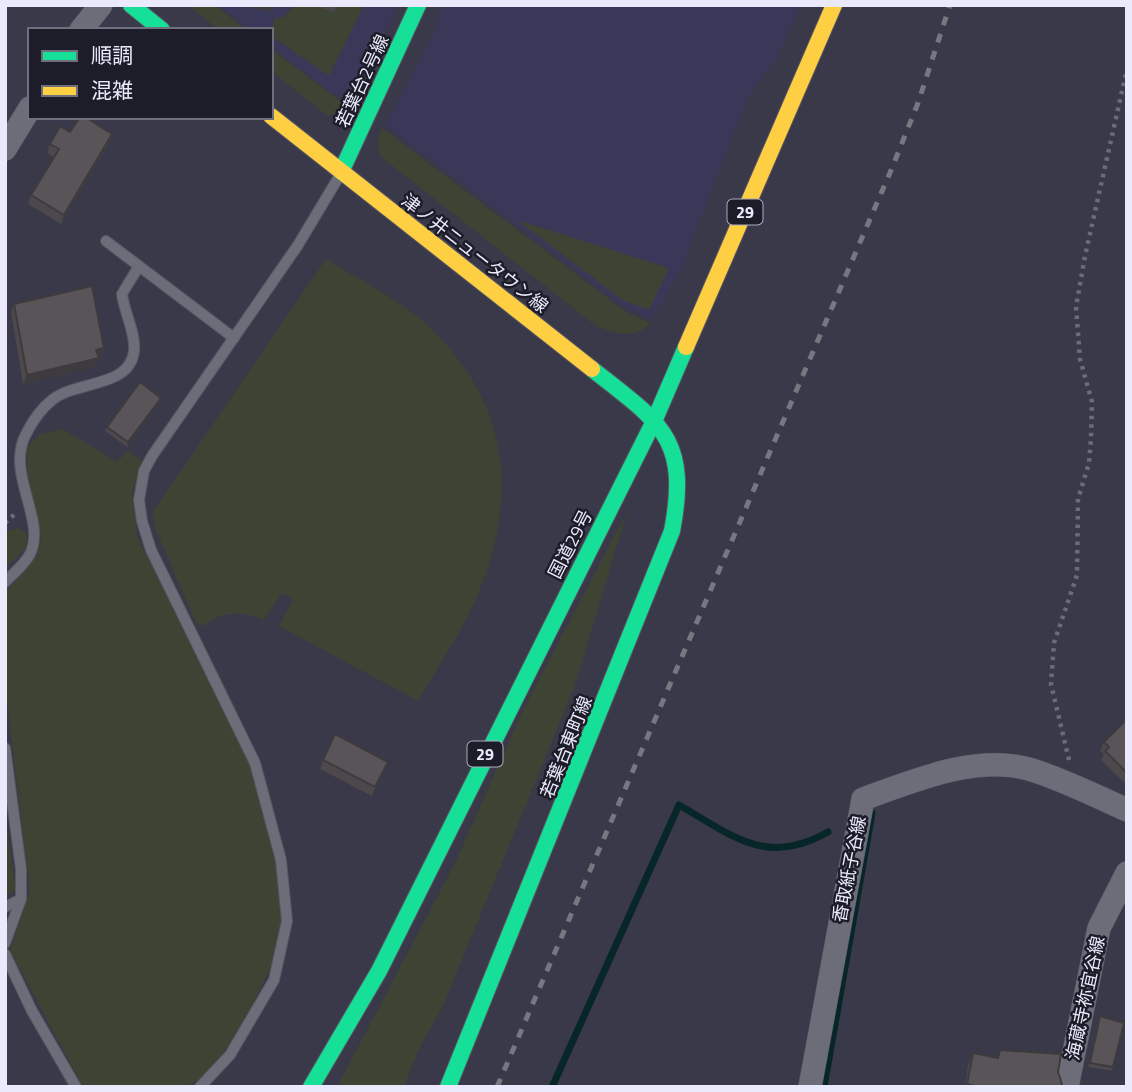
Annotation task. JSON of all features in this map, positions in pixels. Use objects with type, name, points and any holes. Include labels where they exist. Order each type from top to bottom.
[{"type":"main road","points":[[131,5],[160,28]]},
{"type":"main road","name":"若葉台2号線","points":[[341,172],[418,5]]},
{"type":"main road","name":"国道29号","points":[[312,1087],[379,971],[655,419],[834,5]]},
{"type":"main road","name":"津ノ井ニュータウン線","points":[[273,118],[655,419]]},
{"type":"main road","name":"若葉台東町線","points":[[448,1087],[673,531],[680,496],[678,465],[669,438],[655,419]]},
{"type":"street","points":[[83,28],[101,5]]},
{"type":"street","points":[[5,149],[28,111]]},
{"type":"street","name":"香取紙子谷線","points":[[810,1087],[863,799],[947,771],[987,766],[1030,769],[1127,810]]},
{"type":"street","name":"海蔵寺祢宜谷線","points":[[1067,1087],[1099,928],[1127,873]]},
{"type":"lane","points":[[200,1087],[230,1055],[274,980],[287,921],[281,860],[255,763],[151,550],[139,500],[144,471],[152,456],[323,206],[341,172]]},
{"type":"lane","points":[[106,241],[234,338]]},
{"type":"lane","points":[[5,582],[29,557],[33,545],[20,475],[19,454],[25,435],[52,400],[70,390],[122,374],[131,366],[135,349],[122,294],[139,266]]},
{"type":"lane","points":[[5,748],[21,869],[21,899],[5,943]]},
{"type":"lane","points":[[5,907],[21,899]]},
{"type":"lane","points":[[5,954],[32,1011],[76,1087]]},
{"type":"path","points":[[1070,786],[1069,753],[1051,684],[1054,643],[1077,575],[1078,499],[1089,463],[1091,439],[1092,402],[1080,359],[1076,307],[1093,215],[1127,69]]},
{"type":"shaded area","points":[[219,5],[398,5],[350,102],[334,94],[273,48],[273,28],[248,28]]},
{"type":"shaded area","points":[[444,5],[801,5],[777,57],[747,99],[680,272],[651,319],[626,308],[385,125],[433,35]]},
{"type":"green space","points":[[188,5],[215,5],[244,28],[217,28]]},
{"type":"green space","points":[[295,5],[364,5],[329,76],[273,37],[274,19],[284,17]]},
{"type":"green space","points":[[273,51],[348,107],[343,113],[327,115],[273,73]]},
{"type":"green space","points":[[382,128],[626,312],[651,323],[631,334],[617,333],[596,326],[380,156],[378,137]]},
{"type":"green space","points":[[517,220],[669,268],[649,310],[624,301]]},
{"type":"green space","points":[[326,259],[405,307],[428,326],[456,356],[477,387],[491,420],[499,454],[502,489],[490,561],[470,612],[418,701],[279,626],[293,599],[282,593],[264,620],[233,614],[217,617],[203,626],[196,623],[155,528],[153,512]]},
{"type":"green space","points":[[63,429],[117,462],[128,451],[143,461],[132,493],[137,536],[249,762],[278,861],[283,919],[277,949],[266,978],[236,1033],[215,1064],[193,1083],[176,1088],[83,1087],[10,950],[30,891],[5,684],[5,593],[37,556],[41,539],[28,480],[27,447],[40,434]]},
{"type":"green space","points":[[627,512],[574,688],[442,1008],[419,1049],[404,1087],[337,1087],[456,861],[524,708]]},
{"type":"green space","points":[[18,528],[27,534],[26,548],[5,568],[5,532]]},
{"type":"green space","points":[[5,815],[15,891],[5,896]]},
{"type":"building","points":[[79,119],[88,119],[112,134],[64,215],[31,195],[59,149],[50,144],[60,126],[70,132]]},
{"type":"building","points":[[92,286],[104,348],[96,350],[99,358],[27,375],[14,304]]},
{"type":"building","points":[[140,382],[161,398],[128,442],[107,427]]},
{"type":"building","points":[[1127,719],[1127,773],[1105,751],[1109,747],[1104,742]]},
{"type":"building","points":[[335,734],[388,762],[375,787],[323,760]]},
{"type":"building","points":[[1100,1016],[1124,1023],[1113,1067],[1090,1063]]},
{"type":"building","points":[[1000,1050],[1061,1054],[1058,1072],[1061,1087],[980,1087],[967,1084],[973,1053],[998,1058]]},
{"type":"waterway","points":[[552,1087],[679,805],[734,836],[768,847],[786,847],[828,832]]},
{"type":"waterway","points":[[824,1087],[872,813]]},
{"type":"railway","points":[[497,1087],[892,168],[918,103],[950,5]]},
{"type":"traffic: fast","points":[[131,5],[160,28]]},
{"type":"traffic: fast","points":[[341,172],[418,5]]},
{"type":"traffic: fast","points":[[311,1087],[379,971],[655,419],[686,347]]},
{"type":"traffic: fast","points":[[448,1087],[672,531],[677,499],[677,474],[673,453],[652,419],[592,369]]},
{"type":"traffic: slow","points":[[686,347],[834,5]]},
{"type":"traffic: slow","points":[[273,118],[592,369]]}]
